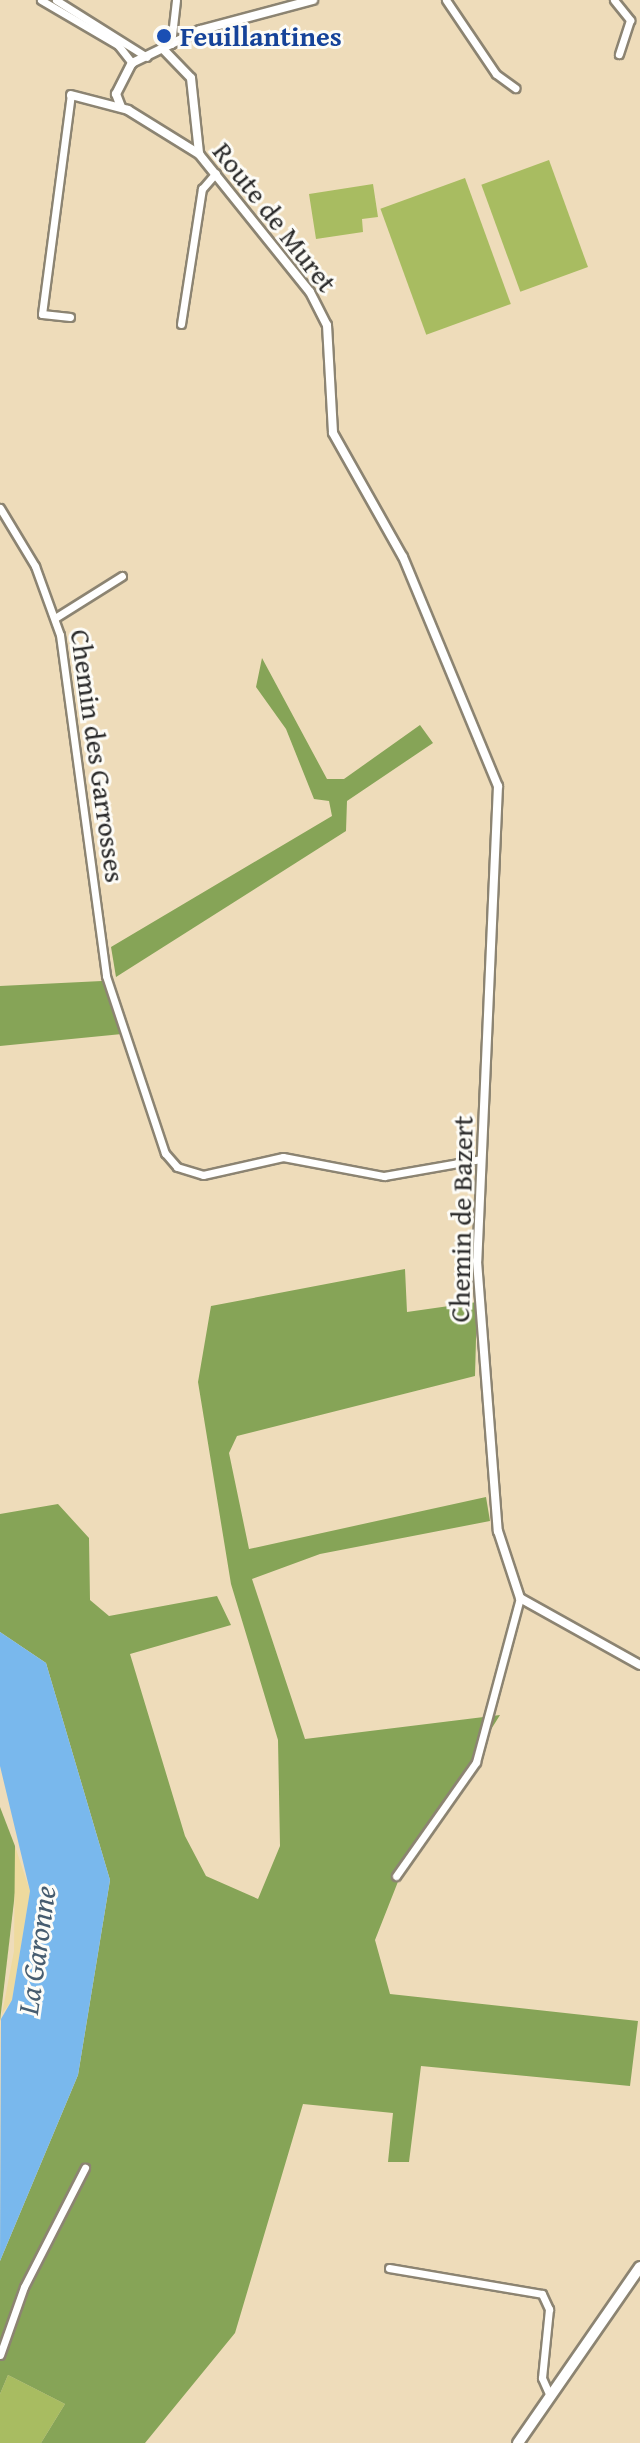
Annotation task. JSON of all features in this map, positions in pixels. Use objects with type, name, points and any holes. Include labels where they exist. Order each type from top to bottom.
[{"type":"main road","points":[[518,2443],[640,2267]]},
{"type":"street","points":[[41,0],[124,54],[132,63]]},
{"type":"street","points":[[56,0],[147,57]]},
{"type":"street","points":[[167,47],[176,0]]},
{"type":"street","points":[[124,70],[181,39],[313,0]]},
{"type":"street","points":[[446,0],[496,74],[515,88]]},
{"type":"street","points":[[614,0],[630,20],[619,54]]},
{"type":"street","points":[[173,25],[181,39],[178,59]]},
{"type":"street","points":[[167,47],[191,78],[199,154]]},
{"type":"street","points":[[108,104],[116,94],[124,70],[124,54]]},
{"type":"street","points":[[116,94],[121,107]]},
{"type":"street","points":[[70,317],[42,314],[71,95]]},
{"type":"street","name":"Route de Muret","points":[[71,95],[121,107],[184,141],[216,173],[321,310],[333,433],[403,557],[464,705]]},
{"type":"street","points":[[184,141],[197,131]]},
{"type":"street","points":[[181,324],[202,189],[216,173]]},
{"type":"street","name":"Chemin des Garrosses","points":[[0,508],[35,566],[55,618],[106,976],[154,1130],[165,1153],[190,1174],[283,1157],[384,1176],[481,1159]]},
{"type":"street","points":[[55,618],[122,576]]},
{"type":"street","name":"Chemin de Bazert","points":[[464,705],[502,811],[477,1261],[490,1484],[520,1598]]},
{"type":"street","points":[[396,1876],[476,1762],[520,1598],[640,1665]]},
{"type":"street","points":[[0,2355],[31,2273],[85,2168]]},
{"type":"street","points":[[389,2268],[542,2294],[549,2309],[542,2378],[550,2396]]},
{"type":"green space","points":[[549,160],[588,267],[520,292],[481,185]]},
{"type":"green space","points":[[465,178],[511,304],[426,335],[380,209]]},
{"type":"green space","points":[[373,184],[378,217],[362,219],[363,232],[316,239],[309,194]]},
{"type":"green space","points":[[262,658],[327,779],[344,779],[420,725],[433,743],[347,801],[346,831],[116,977],[111,947],[332,816],[329,801],[314,799],[286,729],[256,687]]},
{"type":"green space","points":[[102,981],[122,1034],[0,1046],[0,986]]},
{"type":"green space","points":[[405,1269],[407,1312],[477,1302],[475,1376],[237,1436],[229,1453],[249,1549],[486,1497],[490,1521],[320,1554],[252,1579],[305,1739],[500,1715],[401,1874],[375,1940],[390,1994],[638,2021],[630,2086],[421,2066],[409,2162],[388,2162],[393,2113],[303,2104],[235,2333],[145,2443],[41,2443],[65,2404],[8,2375],[0,2394],[0,2261],[78,2075],[110,1880],[46,1663],[0,1632],[0,1514],[58,1504],[89,1538],[90,1600],[109,1616],[217,1596],[231,1625],[130,1654],[185,1836],[206,1876],[258,1899],[280,1846],[278,1740],[231,1584],[198,1382],[211,1306]]},
{"type":"green space","points":[[0,1807],[15,1846],[16,1884],[0,2021]]},
{"type":"green space","points":[[8,2375],[65,2404],[41,2443],[0,2443],[0,2394]]},
{"type":"sand","points":[[15,1846],[30,1891],[12,2000],[2,2014],[14,1951]]},
{"type":"water","name":"La Garonne","points":[[0,1632],[46,1663],[110,1880],[78,2075],[0,2261],[1,2019],[12,2000],[30,1891],[0,1766]]},
{"type":"place","name":"Feuillantines","points":[[164,36]]}]
